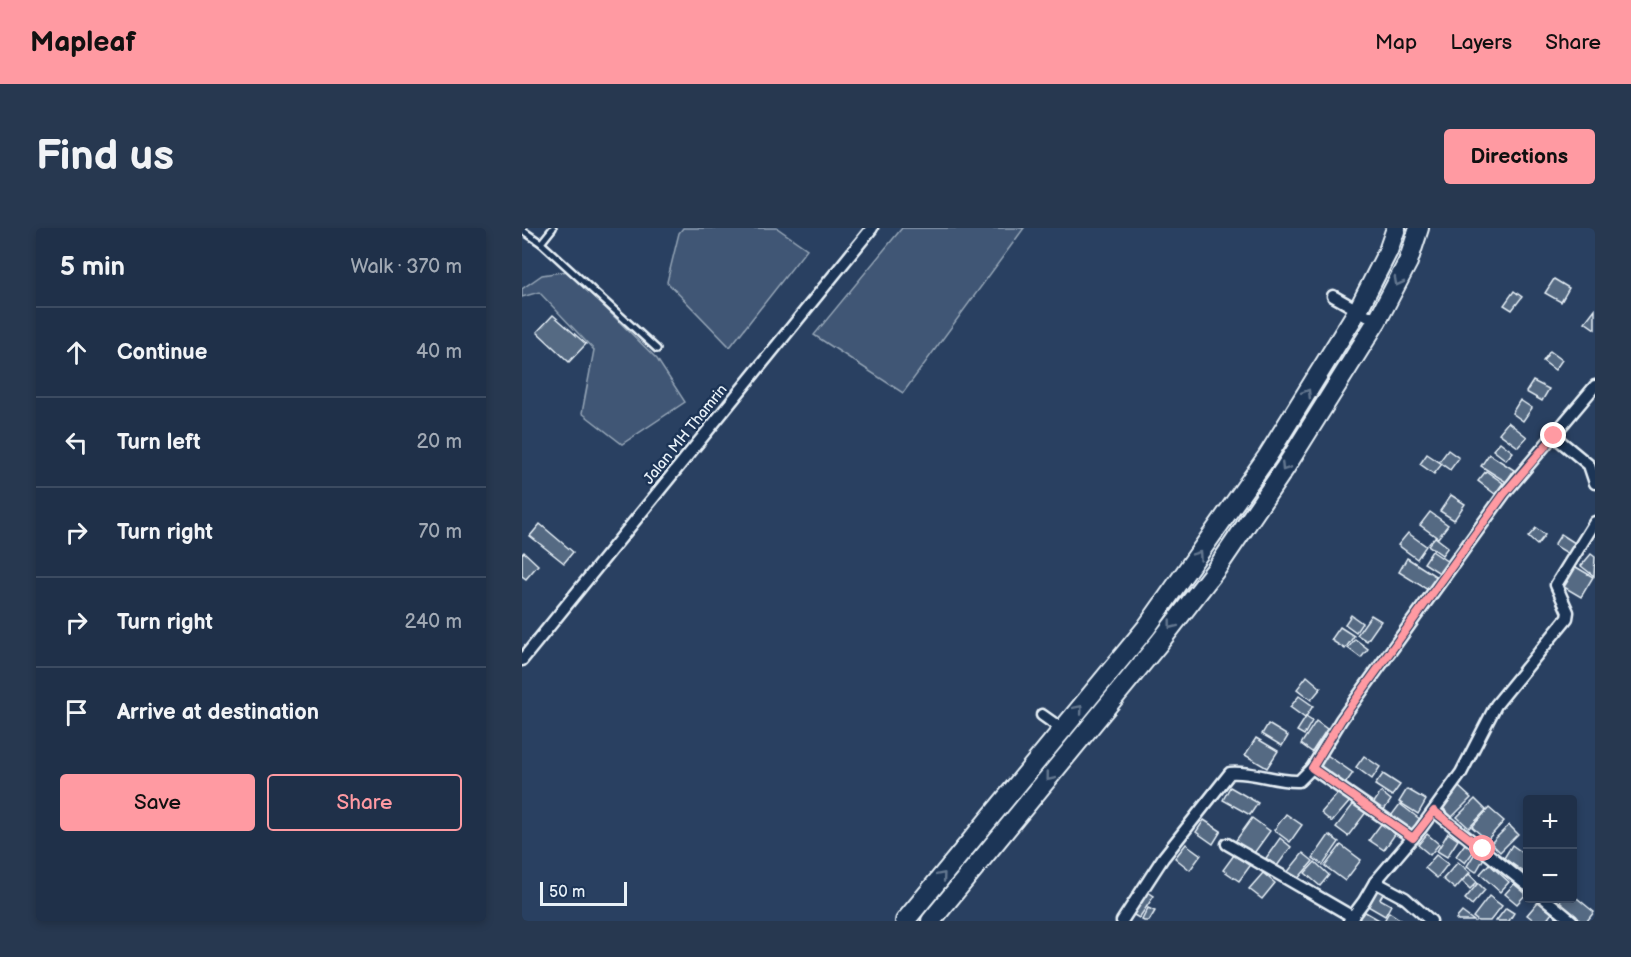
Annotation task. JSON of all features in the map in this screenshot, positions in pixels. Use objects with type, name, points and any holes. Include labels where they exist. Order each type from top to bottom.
[{"type":"highway","points":[[905,921],[1146,628],[1260,467],[1358,310],[1388,251],[1396,228]]},
{"type":"highway","points":[[931,921],[1159,643],[1216,568],[1285,468],[1377,321],[1408,262],[1419,228]]},
{"type":"street","name":"Jalan MH Thamrin","points":[[522,660],[872,228]]},
{"type":"street","points":[[1333,296],[1377,321]]},
{"type":"street","points":[[1122,921],[1164,858],[1230,773],[1255,774],[1270,779],[1299,781],[1312,768],[1341,720],[1504,494],[1595,386]]},
{"type":"street","points":[[1554,436],[1592,465],[1595,483]]},
{"type":"street","points":[[1227,844],[1351,919],[1375,882],[1413,838],[1461,773],[1496,705],[1568,615],[1556,585],[1595,522]]},
{"type":"street","points":[[1042,715],[1079,741]]},
{"type":"street","points":[[1312,768],[1413,838]]},
{"type":"street","points":[[1434,811],[1523,882]]},
{"type":"street","points":[[1375,882],[1405,898],[1431,921]]},
{"type":"street","points":[[1550,903],[1572,921]]},
{"type":"lane","points":[[541,243],[553,228]]},
{"type":"lane","points":[[522,230],[541,243],[657,349]]},
{"type":"shaded area","points":[[683,228],[777,228],[807,249],[730,347],[667,282],[679,233]]},
{"type":"shaded area","points":[[902,228],[1024,228],[903,393],[814,335]]},
{"type":"shaded area","points":[[568,271],[657,359],[685,402],[622,444],[582,413],[594,350],[539,292],[522,297],[522,289],[542,275]]},
{"type":"building","points":[[1554,279],[1569,288],[1561,302],[1545,293]]},
{"type":"building","points":[[1514,291],[1522,297],[1512,310],[1504,305]]},
{"type":"building","points":[[1595,309],[1595,329],[1585,322]]},
{"type":"building","points":[[553,315],[586,344],[569,362],[537,332]]},
{"type":"building","points":[[1550,351],[1562,360],[1555,370],[1543,361]]},
{"type":"building","points":[[1533,381],[1549,389],[1542,401],[1526,392]]},
{"type":"building","points":[[1520,400],[1532,408],[1523,421],[1512,413]]},
{"type":"building","points":[[1508,422],[1527,437],[1518,447],[1499,433]]},
{"type":"building","points":[[1500,442],[1513,452],[1506,460],[1493,450]]},
{"type":"building","points":[[1448,450],[1459,458],[1450,470],[1439,462]]},
{"type":"building","points":[[1427,454],[1442,464],[1434,474],[1420,464]]},
{"type":"building","points":[[1489,454],[1514,470],[1506,482],[1481,466]]},
{"type":"building","points":[[1486,471],[1503,483],[1495,494],[1478,481]]},
{"type":"building","points":[[1451,495],[1465,504],[1454,520],[1440,511]]},
{"type":"building","points":[[1430,512],[1448,525],[1438,538],[1420,525]]},
{"type":"building","points":[[540,524],[573,552],[564,563],[530,536]]},
{"type":"building","points":[[1536,528],[1545,535],[1537,545],[1528,537]]},
{"type":"building","points":[[1408,533],[1426,546],[1417,559],[1398,545]]},
{"type":"building","points":[[1561,534],[1575,543],[1569,554],[1554,545]]},
{"type":"building","points":[[1435,537],[1448,547],[1442,555],[1428,545]]},
{"type":"building","points":[[1432,551],[1448,562],[1441,574],[1424,563]]},
{"type":"building","points":[[524,552],[538,565],[526,579],[522,576],[522,554]]},
{"type":"building","points":[[1591,554],[1595,557],[1594,576],[1581,566]]},
{"type":"building","points":[[1407,558],[1437,577],[1428,590],[1399,572]]},
{"type":"building","points":[[1576,567],[1593,577],[1581,597],[1564,587]]},
{"type":"building","points":[[1351,615],[1362,623],[1356,632],[1345,624]]},
{"type":"building","points":[[1371,615],[1381,621],[1367,641],[1357,635]]},
{"type":"building","points":[[1340,627],[1354,636],[1345,649],[1331,640]]},
{"type":"building","points":[[1355,639],[1368,649],[1361,658],[1348,648]]},
{"type":"building","points":[[1307,676],[1321,688],[1311,700],[1297,689]]},
{"type":"building","points":[[1299,696],[1313,706],[1305,718],[1290,707]]},
{"type":"building","points":[[1306,717],[1312,721],[1304,735],[1297,731]]},
{"type":"building","points":[[1316,721],[1327,729],[1312,752],[1301,744]]},
{"type":"building","points":[[1268,724],[1288,736],[1282,746],[1262,734]]},
{"type":"building","points":[[1256,738],[1278,751],[1267,768],[1245,755]]},
{"type":"building","points":[[1327,755],[1353,773],[1345,784],[1320,766]]},
{"type":"building","points":[[1364,756],[1380,767],[1372,779],[1356,767]]},
{"type":"building","points":[[1383,774],[1400,785],[1392,796],[1375,785]]},
{"type":"building","points":[[1230,787],[1258,803],[1250,815],[1223,800]]},
{"type":"building","points":[[1459,787],[1471,798],[1452,817],[1441,806]]},
{"type":"building","points":[[1407,789],[1426,800],[1418,814],[1399,802]]},
{"type":"building","points":[[1340,791],[1351,800],[1332,822],[1321,813]]},
{"type":"building","points":[[1381,792],[1391,800],[1381,814],[1371,807]]},
{"type":"building","points":[[1475,799],[1486,810],[1469,828],[1457,817]]},
{"type":"building","points":[[1355,802],[1367,811],[1348,836],[1336,827]]},
{"type":"building","points":[[1400,804],[1421,820],[1411,832],[1391,816]]},
{"type":"building","points":[[1489,808],[1504,821],[1487,840],[1472,827]]},
{"type":"building","points":[[1286,814],[1302,825],[1290,842],[1274,830]]},
{"type":"building","points":[[1252,818],[1270,831],[1252,856],[1234,843]]},
{"type":"building","points":[[1204,820],[1221,831],[1213,844],[1196,832]]},
{"type":"building","points":[[1384,820],[1398,830],[1384,850],[1369,840]]},
{"type":"building","points":[[1509,825],[1518,834],[1500,852],[1491,843]]},
{"type":"building","points":[[1448,833],[1458,840],[1447,857],[1437,851]]},
{"type":"building","points":[[1427,834],[1439,844],[1430,855],[1418,845]]},
{"type":"building","points":[[1329,835],[1339,842],[1323,865],[1313,858]]},
{"type":"building","points":[[1280,838],[1291,847],[1277,866],[1266,858]]},
{"type":"building","points":[[1467,841],[1476,848],[1465,863],[1456,856]]},
{"type":"building","points":[[1186,844],[1201,855],[1190,870],[1175,858]]},
{"type":"building","points":[[1341,845],[1361,860],[1345,881],[1325,866]]},
{"type":"building","points":[[1512,845],[1523,853],[1523,871],[1504,858]]},
{"type":"building","points":[[1303,853],[1313,861],[1296,881],[1286,874]]},
{"type":"building","points":[[1475,853],[1484,858],[1476,872],[1467,866]]},
{"type":"building","points":[[1234,855],[1250,866],[1239,881],[1223,870]]},
{"type":"building","points":[[1436,855],[1448,864],[1437,878],[1425,868]]},
{"type":"building","points":[[1315,862],[1329,875],[1320,886],[1305,873]]},
{"type":"building","points":[[1458,862],[1470,872],[1455,889],[1443,879]]},
{"type":"building","points":[[1489,864],[1509,882],[1500,892],[1480,874]]},
{"type":"building","points":[[1263,873],[1275,883],[1262,899],[1249,889]]},
{"type":"building","points":[[1469,874],[1477,882],[1470,889],[1462,881]]},
{"type":"building","points":[[1478,883],[1485,890],[1472,905],[1465,899]]},
{"type":"building","points":[[1514,884],[1523,892],[1523,897],[1517,904],[1505,894]]},
{"type":"building","points":[[1377,885],[1385,890],[1380,899],[1391,905],[1385,916],[1366,905]]},
{"type":"building","points":[[1148,892],[1154,896],[1139,918],[1132,914]]},
{"type":"building","points":[[1489,896],[1502,906],[1490,921],[1478,921],[1473,917]]},
{"type":"building","points":[[1577,898],[1594,912],[1587,921],[1578,921],[1558,904],[1577,903]]},
{"type":"building","points":[[1537,903],[1552,913],[1546,921],[1535,921],[1527,915]]},
{"type":"building","points":[[1148,908],[1155,911],[1149,921],[1144,921],[1142,920]]},
{"type":"building","points":[[1506,908],[1514,913],[1509,921],[1496,921]]},
{"type":"building","points":[[1360,909],[1381,921],[1352,921]]},
{"type":"building","points":[[1389,912],[1401,920],[1401,921],[1384,921]]},
{"type":"building","points":[[1462,912],[1474,921],[1458,921],[1456,919]]},
{"type":"route","points":[[1483,849],[1434,811],[1413,838],[1312,768],[1341,720],[1504,494],[1554,436]]}]
